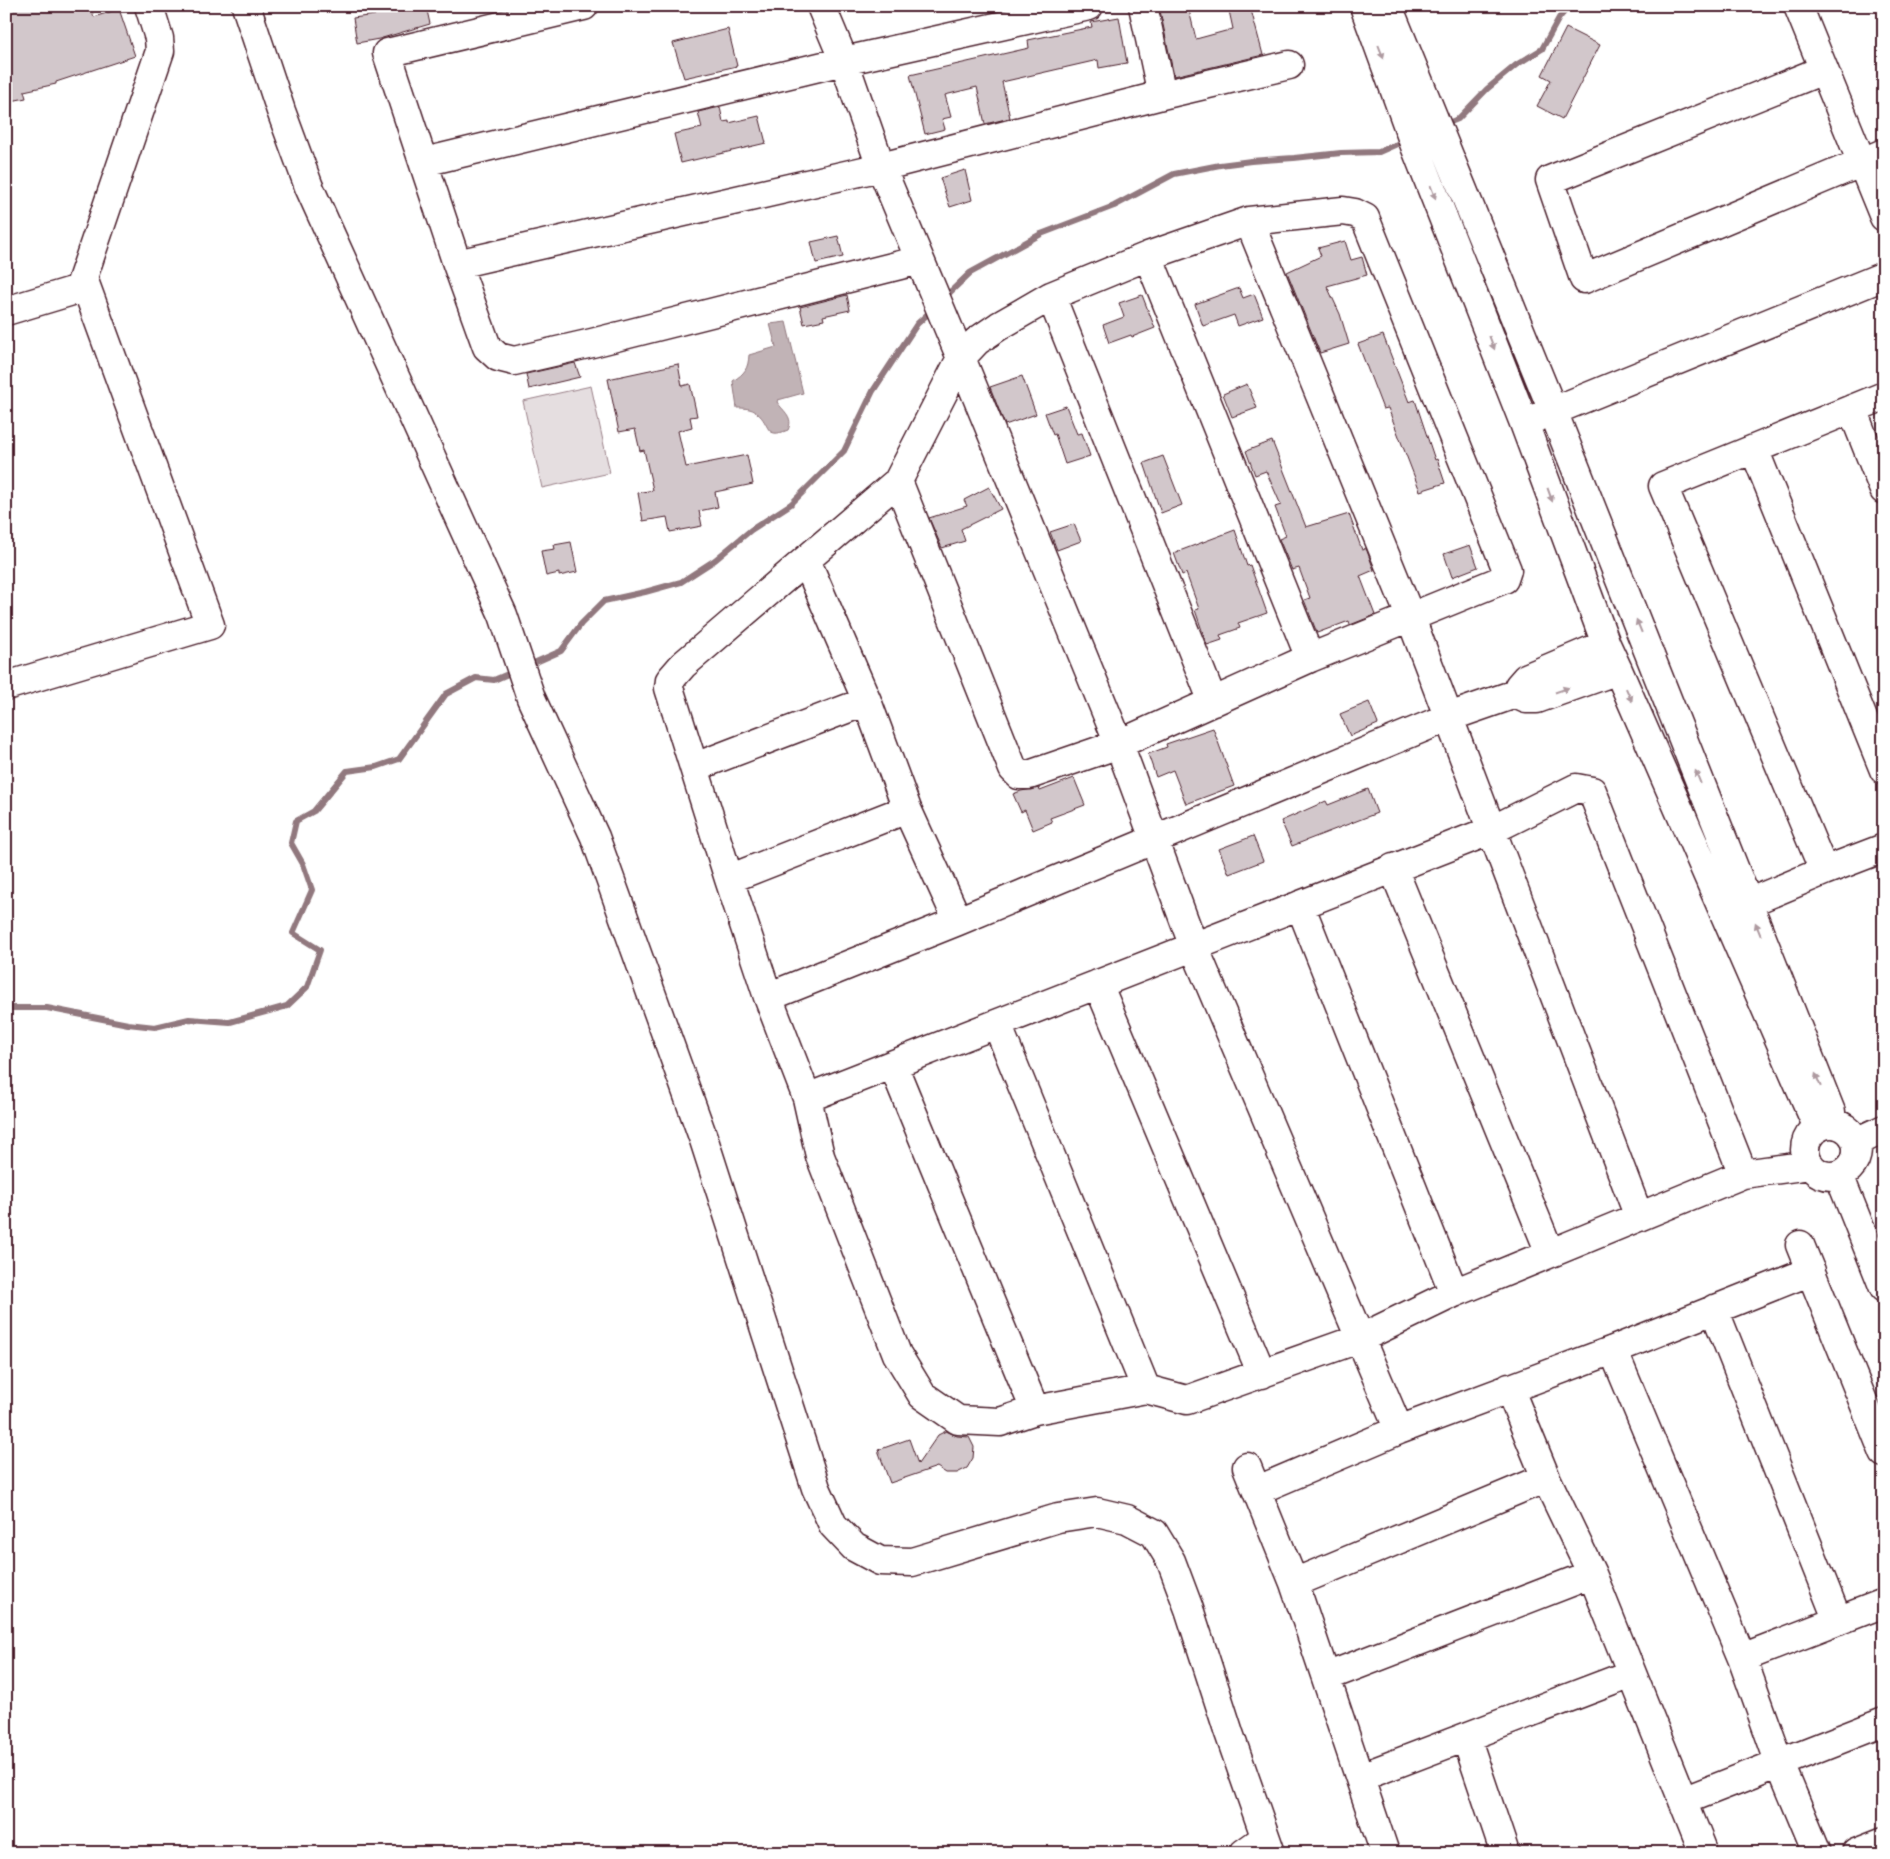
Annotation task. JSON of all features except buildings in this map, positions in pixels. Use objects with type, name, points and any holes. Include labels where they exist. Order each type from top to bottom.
[{"type":"street","points":[[6,311],[79,289],[160,51],[159,38],[150,6]]},
{"type":"street","points":[[246,6],[309,187],[503,615],[531,698],[598,846],[704,1140],[816,1488],[833,1526],[854,1547],[880,1561],[912,1562],[1058,1518],[1097,1512],[1127,1519],[1154,1533],[1171,1561],[1189,1609],[1260,1848]]},
{"type":"street","points":[[584,6],[387,53],[457,264],[487,347],[498,357],[514,361],[923,269]]},
{"type":"street","points":[[821,6],[844,60],[881,167],[1118,744],[1194,947],[1399,1430]]},
{"type":"street","points":[[424,162],[844,60],[1089,6]]},
{"type":"street","points":[[1143,6],[1162,95]]},
{"type":"street","points":[[1364,6],[1418,113],[1444,140],[1554,411],[1837,1132]]},
{"type":"street","points":[[1388,6],[1418,113],[1415,146],[1524,423],[1606,644],[1837,1132],[1858,1150],[1852,1166],[1847,1172],[1839,1175],[1823,1175],[1810,1165],[1806,1157],[1807,1140],[1812,1133],[1837,1132],[1884,1129]]},
{"type":"street","points":[[1798,6],[1823,70],[1873,158],[1884,217]]},
{"type":"street","points":[[457,264],[881,167],[1162,95],[1290,65]]},
{"type":"street","points":[[1823,70],[1550,180],[1584,279],[1873,158]]},
{"type":"street","points":[[1442,217],[1471,207]]},
{"type":"street","points":[[898,481],[1013,769],[1019,775],[1029,775],[1118,744],[1310,658],[1504,579],[1507,570],[1365,218],[1355,213],[1343,212],[1249,221],[1148,256],[1051,296],[977,341],[961,358],[898,481],[683,665],[670,680],[669,688],[729,879],[768,997],[807,1098],[820,1156],[897,1354],[922,1395],[958,1420],[1000,1422],[1035,1410],[1146,1389],[1187,1400],[1361,1338],[1454,1293],[1743,1174],[1810,1165]]},
{"type":"street","points":[[1249,221],[1410,616],[1639,1217]]},
{"type":"street","points":[[1148,256],[1310,658]]},
{"type":"street","points":[[1524,423],[1884,276]]},
{"type":"street","points":[[6,686],[210,625],[82,278]]},
{"type":"street","points":[[1051,296],[1213,702]]},
{"type":"street","points":[[1824,871],[1664,486],[1884,396]]},
{"type":"street","points":[[1852,409],[1884,490]]},
{"type":"street","points":[[1754,449],[1884,770]]},
{"type":"street","points":[[806,560],[867,701],[908,809],[958,921]]},
{"type":"street","points":[[1515,694],[1526,678],[1606,644]]},
{"type":"street","points":[[768,997],[958,921],[1449,717],[1515,694],[1537,699],[1618,670]]},
{"type":"street","points":[[695,767],[867,701]]},
{"type":"street","points":[[807,1098],[1492,830],[1576,788],[1592,791],[1743,1174]]},
{"type":"street","points":[[729,879],[908,809]]},
{"type":"street","points":[[1748,903],[1884,848]]},
{"type":"street","points":[[1393,868],[1550,1253]]},
{"type":"street","points":[[1300,905],[1454,1293]]},
{"type":"street","points":[[1098,984],[1262,1374]]},
{"type":"street","points":[[997,1024],[1146,1389]]},
{"type":"street","points":[[894,1064],[1035,1410]]},
{"type":"street","points":[[1839,1175],[1884,1288]]},
{"type":"street","points":[[1800,1245],[1884,1453]]},
{"type":"street","points":[[1386,1853],[1294,1582],[1252,1478],[1399,1430],[1612,1350],[1811,1271]]},
{"type":"street","points":[[1714,1310],[1838,1621]]},
{"type":"street","points":[[1612,1350],[1742,1658],[1780,1764],[1817,1853]]},
{"type":"street","points":[[1509,1388],[1546,1478],[1592,1574],[1704,1853]]},
{"type":"street","points":[[1294,1582],[1546,1478]]},
{"type":"street","points":[[1326,1677],[1592,1574]]},
{"type":"street","points":[[1742,1658],[1884,1603]]},
{"type":"street","points":[[1361,1777],[1632,1674]]},
{"type":"street","points":[[1684,1801],[1884,1722]]},
{"type":"street","points":[[1466,1737],[1505,1853]]},
{"type":"street","points":[[1856,1853],[1884,1842]]},
{"type":"shaded area","points":[[786,322],[803,393],[778,400],[777,402],[789,418],[790,425],[788,430],[775,433],[771,432],[755,411],[737,408],[733,381],[745,370],[749,355],[776,347],[770,324]]},
{"type":"shaded area","points":[[591,386],[610,473],[542,488],[523,401]]},
{"type":"waterway","points":[[1443,125],[1458,119],[1487,89],[1516,65],[1542,49],[1559,18],[1569,6]]},
{"type":"waterway","points":[[944,298],[970,273],[1041,234],[1114,206],[1174,174],[1251,161],[1341,153],[1379,152],[1406,140]]},
{"type":"waterway","points":[[527,666],[561,651],[581,624],[604,601],[681,582],[715,560],[751,530],[791,504],[844,451],[873,391],[917,324],[933,309]]},
{"type":"waterway","points":[[6,1008],[47,1008],[128,1024],[155,1027],[189,1019],[230,1022],[287,1006],[307,987],[320,950],[293,933],[312,890],[303,864],[291,843],[296,821],[314,811],[347,771],[376,767],[399,759],[446,694],[476,678],[494,680],[515,671]]}]
